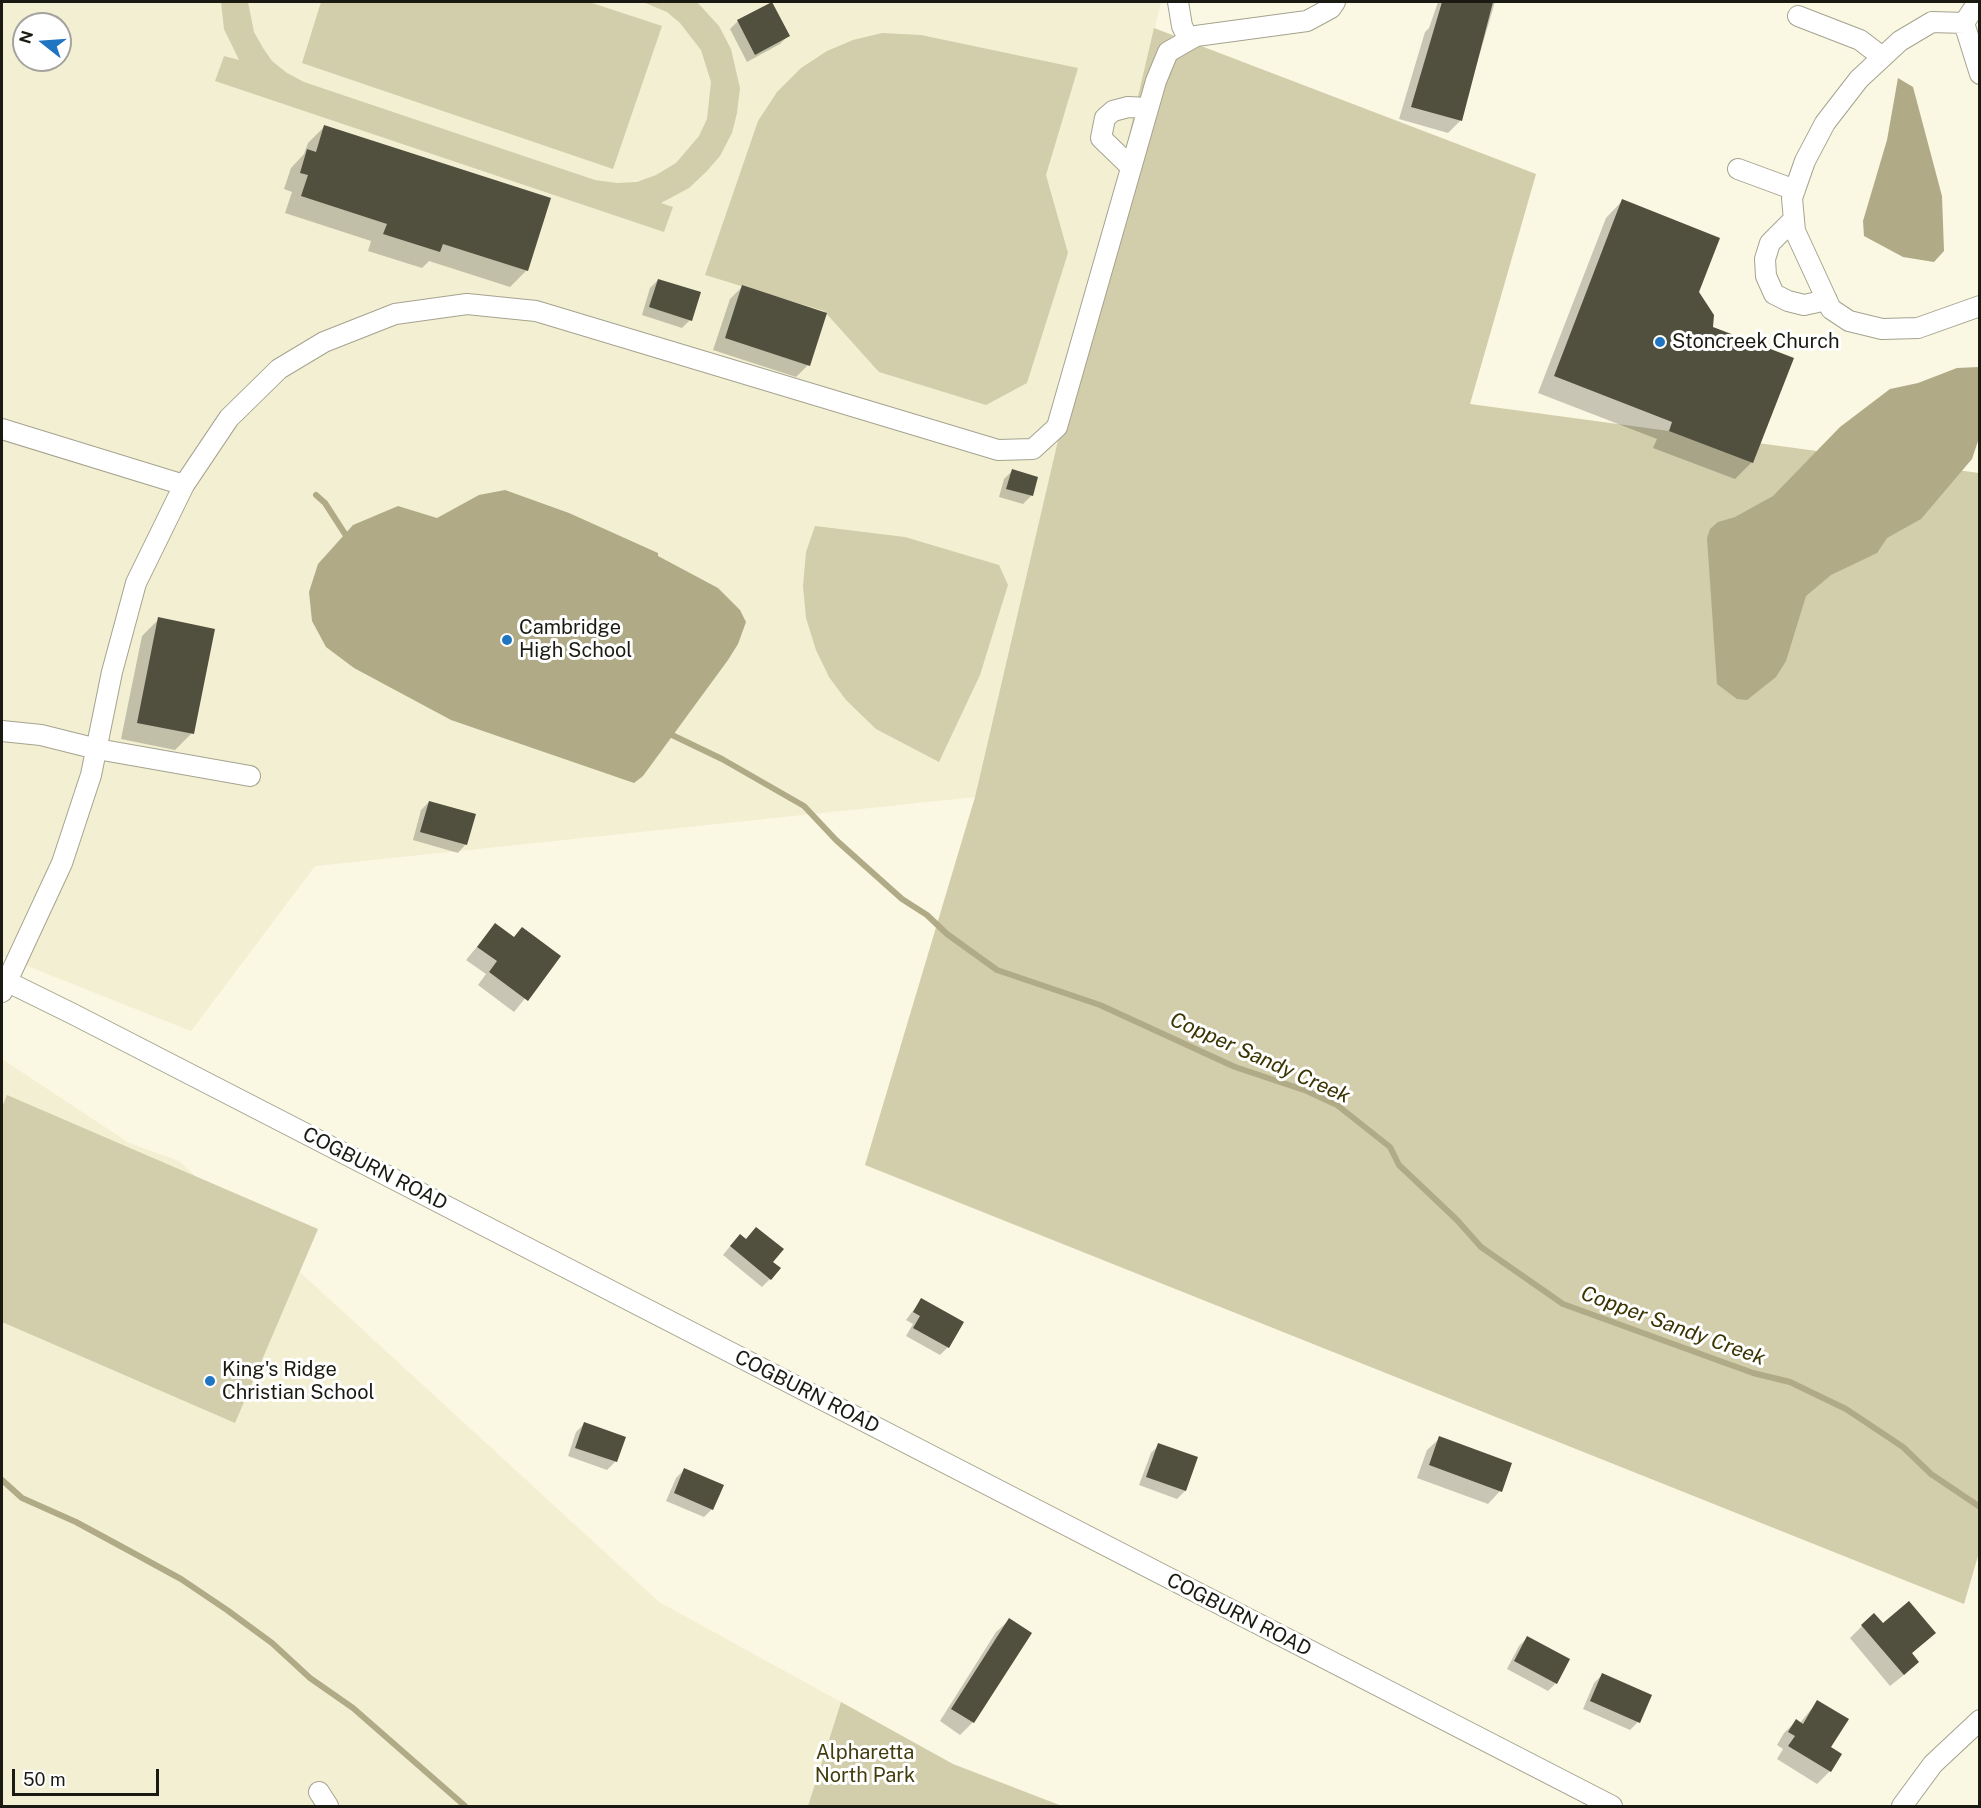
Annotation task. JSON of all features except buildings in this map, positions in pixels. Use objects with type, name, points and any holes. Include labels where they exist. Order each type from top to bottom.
[{"type":"street","points":[[1178,2],[1182,26],[1189,40]]},
{"type":"street","points":[[4,984],[62,863],[97,749],[112,672],[136,583],[184,485],[229,418],[279,369],[324,342],[395,314],[467,304],[536,311],[998,450],[1033,449],[1056,427],[1148,108],[1168,52],[1196,36],[1307,21],[1331,8],[1335,2]]},
{"type":"street","points":[[1964,23],[1978,2]]},
{"type":"street","points":[[1798,16],[1860,40],[1881,56]]},
{"type":"street","points":[[1964,23],[1932,22],[1900,41],[1881,56],[1859,79],[1825,123],[1805,161],[1792,198],[1795,231],[1831,309],[1849,321],[1882,329],[1918,328],[1980,306]]},
{"type":"street","points":[[1964,23],[1980,74]]},
{"type":"street","points":[[1131,167],[1101,138],[1105,118],[1113,111],[1128,107],[1148,108]]},
{"type":"street","points":[[1738,169],[1795,190]]},
{"type":"street","points":[[1794,219],[1770,243],[1765,259],[1766,276],[1774,294],[1788,301],[1804,305],[1827,300]]},
{"type":"street","points":[[2,429],[184,485]]},
{"type":"street","points":[[2,731],[41,735],[97,749],[250,776]]},
{"type":"street","name":"COGBURN ROAD","points":[[4,984],[74,1014],[1611,1806]]},
{"type":"street","points":[[1902,1806],[1933,1764],[1980,1720]]},
{"type":"shaded area","name":"Cambridge High School","points":[[2,2],[1161,2],[975,797],[315,866],[191,1031],[2,956]]},
{"type":"shaded area","points":[[1898,78],[1913,87],[1942,196],[1944,251],[1934,262],[1903,257],[1864,236],[1863,221],[1887,140]]},
{"type":"shaded area","points":[[1979,367],[1979,438],[1972,459],[1921,519],[1887,538],[1877,553],[1831,575],[1806,596],[1786,661],[1776,677],[1747,700],[1737,699],[1717,684],[1707,538],[1710,529],[1718,522],[1735,517],[1773,496],[1840,427],[1890,389],[1918,383],[1957,368]]},
{"type":"shaded area","points":[[505,490],[569,513],[658,553],[658,556],[718,588],[740,610],[746,622],[738,644],[728,660],[643,776],[634,783],[451,720],[354,668],[326,647],[312,621],[309,592],[318,564],[353,525],[398,506],[437,518],[479,495]]},
{"type":"shaded area","name":"King's Ridge Christian School","points":[[2,1059],[129,1143],[179,1161],[659,1602],[841,1702],[808,1806],[2,1806]]},
{"type":"green space","points":[[221,2],[248,2],[254,32],[272,61],[287,73],[304,82],[595,180],[617,183],[637,182],[656,175],[676,163],[699,136],[707,119],[711,82],[701,50],[680,23],[667,12],[643,2],[697,2],[719,26],[731,49],[740,88],[737,113],[732,133],[720,156],[689,188],[661,203],[673,207],[664,232],[215,81],[224,56],[239,60],[224,29]]},
{"type":"green space","points":[[321,2],[589,2],[662,26],[613,169],[302,63]]},
{"type":"green space","points":[[1154,28],[1536,174],[1470,404],[1979,473],[1980,1549],[1964,1604],[865,1165],[975,797]]},
{"type":"green space","points":[[882,33],[921,35],[1078,68],[1046,175],[1068,253],[1027,383],[986,405],[879,372],[824,311],[705,275],[758,121],[777,92],[801,68],[827,51],[853,40]]},
{"type":"green space","points":[[815,526],[905,537],[999,565],[1008,585],[980,675],[939,762],[876,729],[846,700],[829,677],[816,650],[806,618],[803,586],[806,552]]},
{"type":"green space","points":[[7,1095],[318,1229],[235,1423],[2,1322],[2,1107]]},
{"type":"green space","name":"Alpharetta North Park","points":[[841,1702],[953,1764],[1062,1806],[808,1806]]},
{"type":"waterway","name":"Copper Sandy Creek","points":[[316,495],[325,503],[345,534]]},
{"type":"waterway","name":"Copper Sandy Creek","points":[[672,735],[722,759],[804,806],[836,840],[902,899],[927,915],[947,934],[997,970],[1100,1005],[1235,1067],[1307,1091],[1337,1105],[1390,1147],[1399,1165],[1457,1220],[1481,1247],[1563,1304],[1753,1373],[1790,1382],[1846,1409],[1903,1447],[1931,1474],[1980,1507]]},
{"type":"waterway","points":[[2,1480],[22,1498],[76,1522],[181,1579],[227,1610],[272,1643],[310,1678],[353,1708],[465,1806]]},
{"type":"place","name":"Stoncreek Church","points":[[1660,342]]},
{"type":"place","name":"Cambridge High School","points":[[507,640]]},
{"type":"place","name":"King's Ridge Christian School","points":[[210,1381]]}]
